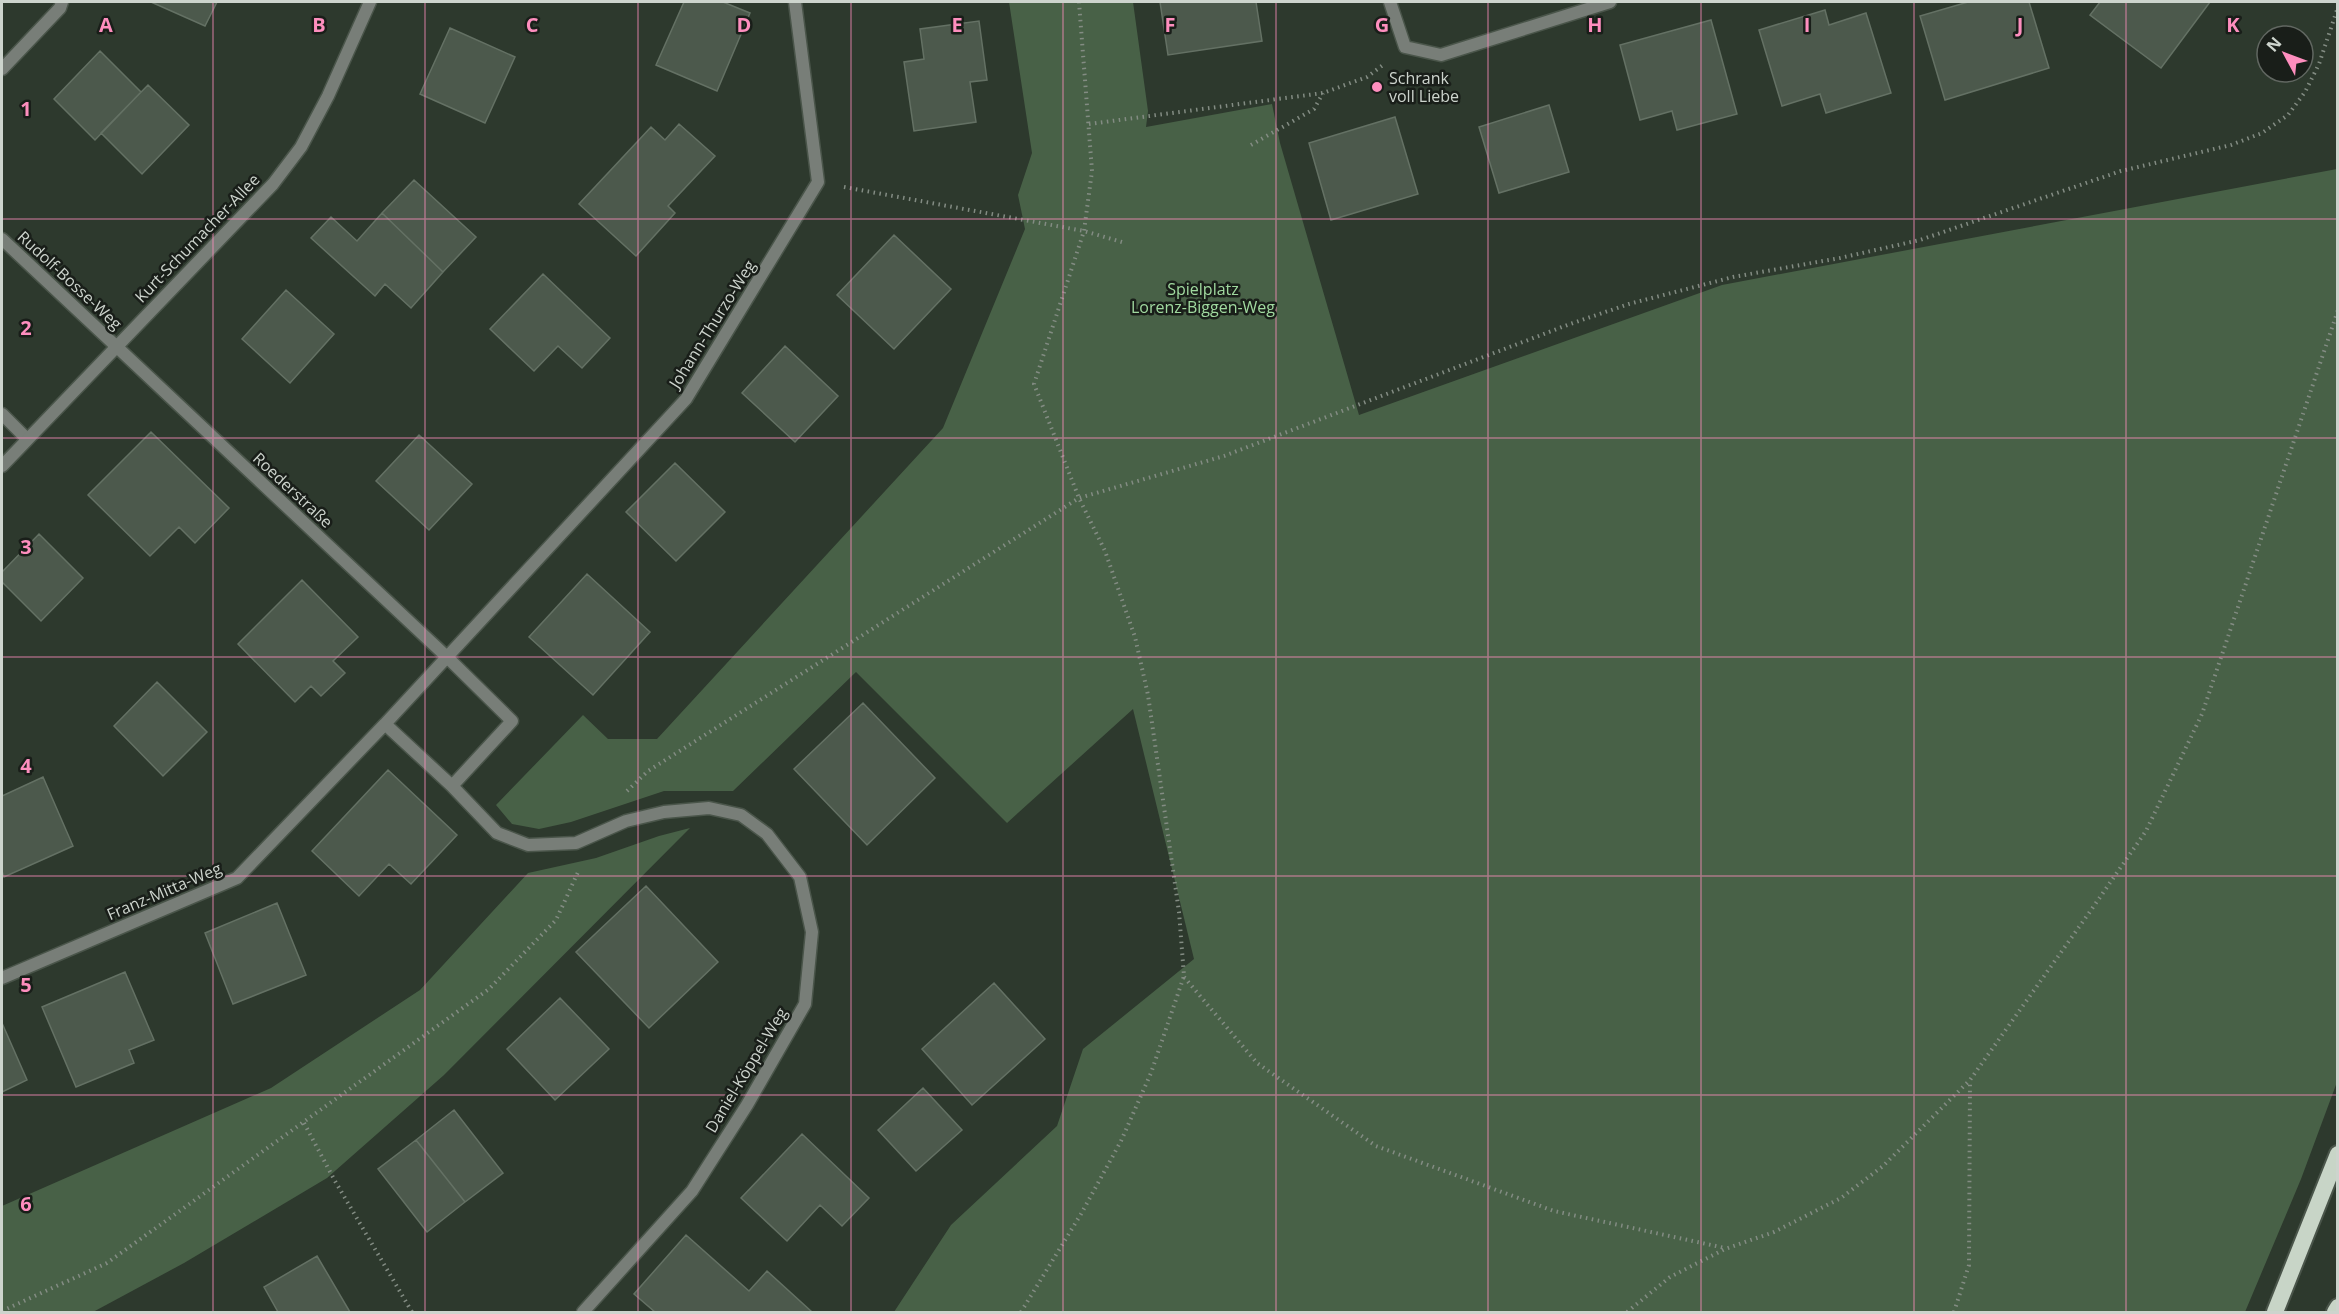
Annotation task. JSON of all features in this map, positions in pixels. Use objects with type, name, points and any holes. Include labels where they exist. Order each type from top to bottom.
[{"type":"highway","points":[[2275,1312],[2337,1154]]},
{"type":"highway","points":[[2335,1312],[2337,1307]]},
{"type":"street","points":[[2,69],[60,8],[62,2]]},
{"type":"street","name":"Kurt-Schumacher-Allee","points":[[2,466],[26,438],[273,184],[301,147],[328,96],[370,2]]},
{"type":"street","points":[[795,2],[818,182]]},
{"type":"street","points":[[1390,2],[1405,47],[1441,55],[1610,2]]},
{"type":"street","name":"Johann-Thurzo-Weg","points":[[448,658],[686,399],[818,182]]},
{"type":"street","name":"Rudolf-Bosse-Weg","points":[[2,241],[115,346]]},
{"type":"street","name":"Roederstraße","points":[[115,346],[448,658],[512,721],[452,786]]},
{"type":"street","points":[[2,414],[26,438]]},
{"type":"street","points":[[448,658],[385,724],[452,786]]},
{"type":"street","name":"Franz-Mitta-Weg","points":[[3,975],[237,878],[385,724]]},
{"type":"street","name":"Daniel-Köppel-Weg","points":[[452,786],[497,833],[528,845],[576,843],[626,821],[664,812],[709,808],[741,815],[767,834],[800,877],[812,932],[805,1004],[747,1105],[692,1191],[583,1312]]},
{"type":"path","points":[[1021,1312],[1081,1214],[1121,1141],[1151,1073],[1184,976],[1179,912],[1148,695],[1135,637],[1109,562],[1079,498],[1034,384],[1084,231],[1092,171],[1079,2]]},
{"type":"path","points":[[624,795],[648,771],[1079,498],[1224,456],[1570,324],[1629,304],[1733,277],[1840,258],[1920,240],[2121,171],[2231,145],[2262,133],[2288,115],[2305,92],[2319,64],[2337,7]]},
{"type":"path","points":[[1089,124],[1323,93],[1367,77],[1405,47]]},
{"type":"path","points":[[1251,145],[1314,109],[1323,93]]},
{"type":"path","points":[[818,182],[1084,231],[1122,242]]},
{"type":"path","points":[[1627,1312],[1670,1277],[1725,1249],[1774,1232],[1841,1198],[1883,1166],[1970,1080],[2146,831],[2202,714],[2337,310]]},
{"type":"path","points":[[2,1311],[107,1263],[489,989],[556,920],[581,866],[576,843]]},
{"type":"path","points":[[1184,976],[1257,1063],[1376,1146],[1554,1211],[1725,1249]]},
{"type":"path","points":[[1954,1312],[1969,1265],[1970,1080]]},
{"type":"path","points":[[304,1123],[412,1312]]},
{"type":"green space","name":"Spielplatz Lorenz-Biggen-Weg","points":[[1009,2],[1133,2],[1148,111],[1146,127],[1272,104],[1280,143],[1359,415],[1722,285],[2337,169],[2337,1082],[2301,1179],[2245,1312],[894,1312],[951,1225],[1057,1126],[1083,1049],[1194,959],[1133,709],[1007,823],[856,672],[733,791],[664,791],[571,822],[539,829],[512,824],[496,805],[583,715],[608,739],[657,739],[943,428],[1025,229],[1018,195],[1032,153]]},
{"type":"green space","points":[[690,828],[444,1075],[327,1178],[184,1263],[93,1312],[2,1312],[2,1206],[271,1088],[420,990],[528,873],[596,858],[659,836]]},
{"type":"building","points":[[151,2],[217,2],[205,26]]},
{"type":"building","points":[[684,2],[723,2],[750,13],[717,91],[656,65]]},
{"type":"building","points":[[1160,2],[1256,2],[1262,41],[1168,55]]},
{"type":"building","points":[[1968,2],[2029,2],[2049,68],[1945,100],[1920,16]]},
{"type":"building","points":[[2100,2],[2210,2],[2161,68],[2090,15]]},
{"type":"building","points":[[1825,10],[1829,25],[1866,13],[1891,93],[1826,113],[1820,94],[1782,106],[1759,30]]},
{"type":"building","points":[[1711,20],[1737,114],[1677,130],[1672,111],[1640,120],[1620,45]]},
{"type":"building","points":[[979,21],[987,80],[970,82],[976,122],[914,131],[904,62],[924,59],[920,29]]},
{"type":"building","points":[[450,28],[515,57],[485,123],[420,94]]},
{"type":"building","points":[[100,51],[141,92],[95,140],[54,99]]},
{"type":"building","points":[[148,85],[189,125],[142,174],[101,133]]},
{"type":"building","points":[[1549,105],[1569,172],[1499,193],[1479,127]]},
{"type":"building","points":[[1395,117],[1418,194],[1331,220],[1309,143]]},
{"type":"building","points":[[679,124],[715,156],[668,206],[675,213],[636,256],[579,204],[651,127],[665,140]]},
{"type":"building","points":[[414,180],[476,237],[443,272],[382,213]]},
{"type":"building","points":[[382,213],[443,272],[411,308],[385,284],[375,296],[311,238],[331,217],[357,241]]},
{"type":"building","points":[[894,235],[951,289],[894,349],[837,295]]},
{"type":"building","points":[[543,274],[610,338],[582,368],[558,346],[534,371],[490,329]]},
{"type":"building","points":[[286,290],[334,334],[290,383],[242,339]]},
{"type":"building","points":[[785,346],[838,396],[795,442],[742,393]]},
{"type":"building","points":[[151,432],[229,508],[195,543],[179,527],[150,556],[88,495]]},
{"type":"building","points":[[419,435],[472,484],[429,530],[376,481]]},
{"type":"building","points":[[675,463],[725,512],[676,561],[626,512]]},
{"type":"building","points":[[39,534],[83,578],[41,621],[2,582],[2,572]]},
{"type":"building","points":[[587,574],[650,632],[593,695],[529,637]]},
{"type":"building","points":[[302,580],[358,637],[333,661],[345,673],[321,696],[311,686],[295,702],[238,644]]},
{"type":"building","points":[[157,682],[207,732],[163,776],[114,726]]},
{"type":"building","points":[[863,703],[935,778],[867,845],[794,769]]},
{"type":"building","points":[[388,770],[457,835],[411,884],[389,864],[359,896],[312,851]]},
{"type":"building","points":[[43,777],[73,846],[4,877],[2,871],[2,796]]},
{"type":"building","points":[[646,886],[718,962],[649,1028],[576,952]]},
{"type":"building","points":[[277,903],[306,975],[233,1004],[205,933]]},
{"type":"building","points":[[125,972],[154,1040],[129,1050],[134,1063],[76,1087],[42,1007]]},
{"type":"building","points":[[994,983],[1045,1039],[972,1105],[922,1049]]},
{"type":"building","points":[[560,998],[609,1049],[555,1100],[507,1049]]},
{"type":"building","points":[[2,1023],[27,1080],[2,1092]]},
{"type":"building","points":[[923,1088],[962,1130],[916,1171],[878,1130]]},
{"type":"building","points":[[454,1110],[503,1173],[465,1202],[416,1140]]},
{"type":"building","points":[[802,1134],[869,1198],[842,1226],[820,1205],[787,1241],[741,1198]]},
{"type":"building","points":[[416,1140],[465,1202],[427,1232],[378,1169]]},
{"type":"building","points":[[686,1235],[749,1291],[767,1271],[812,1312],[655,1312],[634,1294]]},
{"type":"building","points":[[317,1256],[350,1312],[278,1312],[264,1287]]},
{"type":"place","name":"Schrank voll Liebe","points":[[1377,87]]}]
